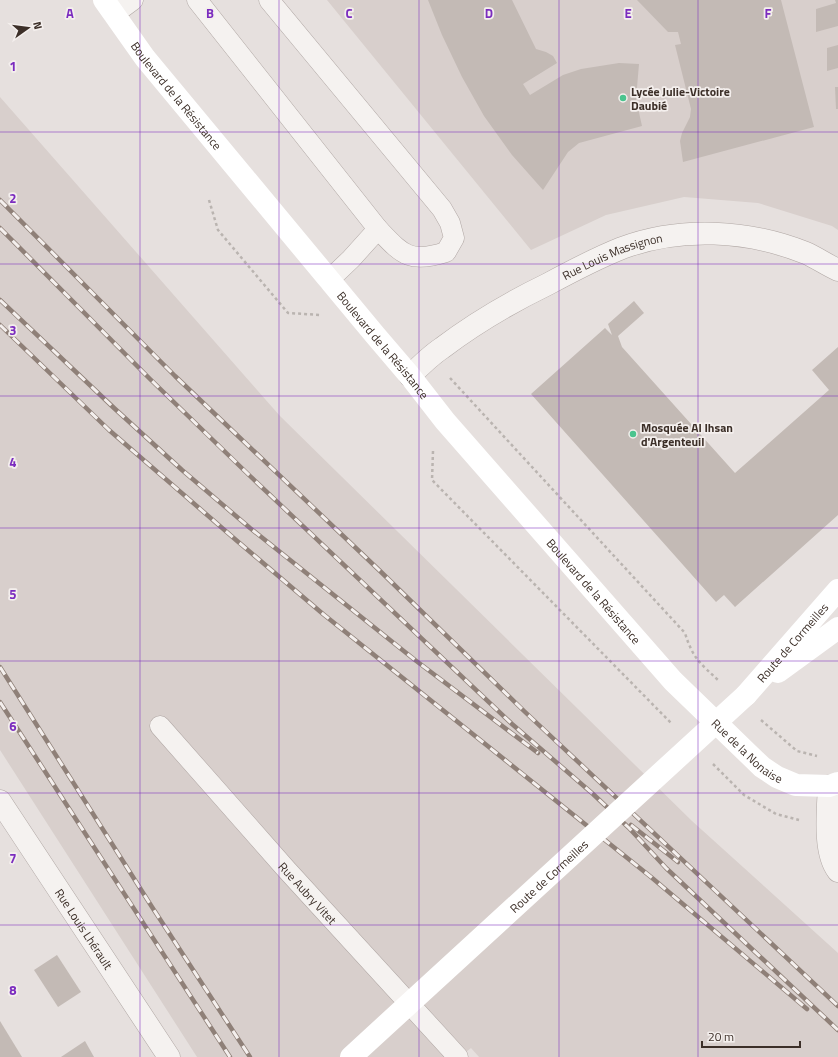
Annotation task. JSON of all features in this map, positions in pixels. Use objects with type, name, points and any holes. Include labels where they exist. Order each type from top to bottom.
[{"type":"main road","name":"Boulevard de la Résistance","points":[[109,7],[145,58],[360,318],[410,376],[445,421],[673,681]]},
{"type":"main road","name":"Route de Cormeilles","points":[[351,1057],[746,695],[838,590]]},
{"type":"main road","name":"Route de Cormeilles","points":[[746,695],[838,628]]},
{"type":"main road","name":"Rue de la Nonaise","points":[[673,681],[762,767],[777,777],[796,785],[833,784]]},
{"type":"street","name":"Rue Louis Massignon","points":[[410,376],[442,348],[507,305],[591,262],[622,248],[650,240],[690,233],[734,234],[775,242],[800,251],[838,270]]},
{"type":"street","points":[[833,784],[828,825],[829,849],[838,871]]},
{"type":"street","name":"Rue Louis Lhérault","points":[[0,801],[169,1057]]},
{"type":"lane","points":[[109,7],[133,0]]},
{"type":"lane","points":[[197,0],[378,229],[397,249],[413,257],[429,257],[446,252],[454,238],[450,223],[442,209],[269,0]]},
{"type":"lane","points":[[329,280],[351,259],[378,229]]},
{"type":"lane","name":"Rue Aubry Vitet","points":[[160,726],[292,875],[458,1057]]},
{"type":"path","points":[[209,200],[218,230],[288,313],[360,318]]},
{"type":"path","points":[[431,357],[685,633],[689,646]]},
{"type":"shaded area","name":"Lycée Julie-Victoire Daubié","points":[[327,0],[838,0],[838,230],[832,226],[758,203],[684,197],[606,215],[531,250]]},
{"type":"shaded area","points":[[0,97],[280,416],[692,821],[838,953],[838,1057],[479,1057],[471,1048],[460,1057],[197,1057],[0,750]]},
{"type":"building","points":[[428,0],[512,0],[536,49],[553,56],[557,63],[523,84],[530,95],[563,75],[581,69],[619,63],[639,64],[636,99],[642,126],[579,143],[568,152],[543,190],[512,155],[484,116],[462,77],[442,35]]},
{"type":"building","points":[[637,0],[781,0],[814,127],[683,162],[680,141],[682,133],[690,117],[691,109],[675,45],[681,44],[678,32],[668,32]]},
{"type":"building","points":[[835,0],[838,0],[838,26],[816,32],[816,9],[836,3]]},
{"type":"building","points":[[838,45],[838,68],[827,71],[827,48]]},
{"type":"building","points":[[835,87],[838,87],[838,109],[836,109]]},
{"type":"building","name":"Mosquée Al Ihsan d'Argenteuil","points":[[634,301],[644,313],[618,336],[622,347],[735,473],[829,390],[812,370],[838,347],[838,515],[735,607],[724,595],[716,602],[531,394],[605,328],[612,335],[608,324]]},
{"type":"building","points":[[57,955],[81,992],[58,1007],[34,970]]},
{"type":"building","points":[[0,1021],[22,1057],[0,1057]]},
{"type":"building","points":[[85,1041],[94,1057],[61,1057]]},
{"type":"railway","points":[[0,200],[175,376],[379,570],[524,711],[838,1006]]},
{"type":"railway","points":[[0,228],[150,379],[250,476],[512,724],[593,794],[629,828],[666,868],[838,1030]]},
{"type":"railway","points":[[0,300],[114,408],[182,470],[250,528],[415,660],[538,753]]},
{"type":"railway","points":[[0,325],[109,430],[323,614],[651,877],[807,1009]]},
{"type":"railway","points":[[0,667],[152,907],[250,1057]]},
{"type":"railway","points":[[0,702],[230,1057]]},
{"type":"railway","points":[[631,825],[678,862]]},
{"type":"place","name":"Lycée Julie-Victoire Daubié","points":[[623,98]]},
{"type":"place","name":"Mosquée Al Ihsan d'Argenteuil","points":[[633,434]]}]
